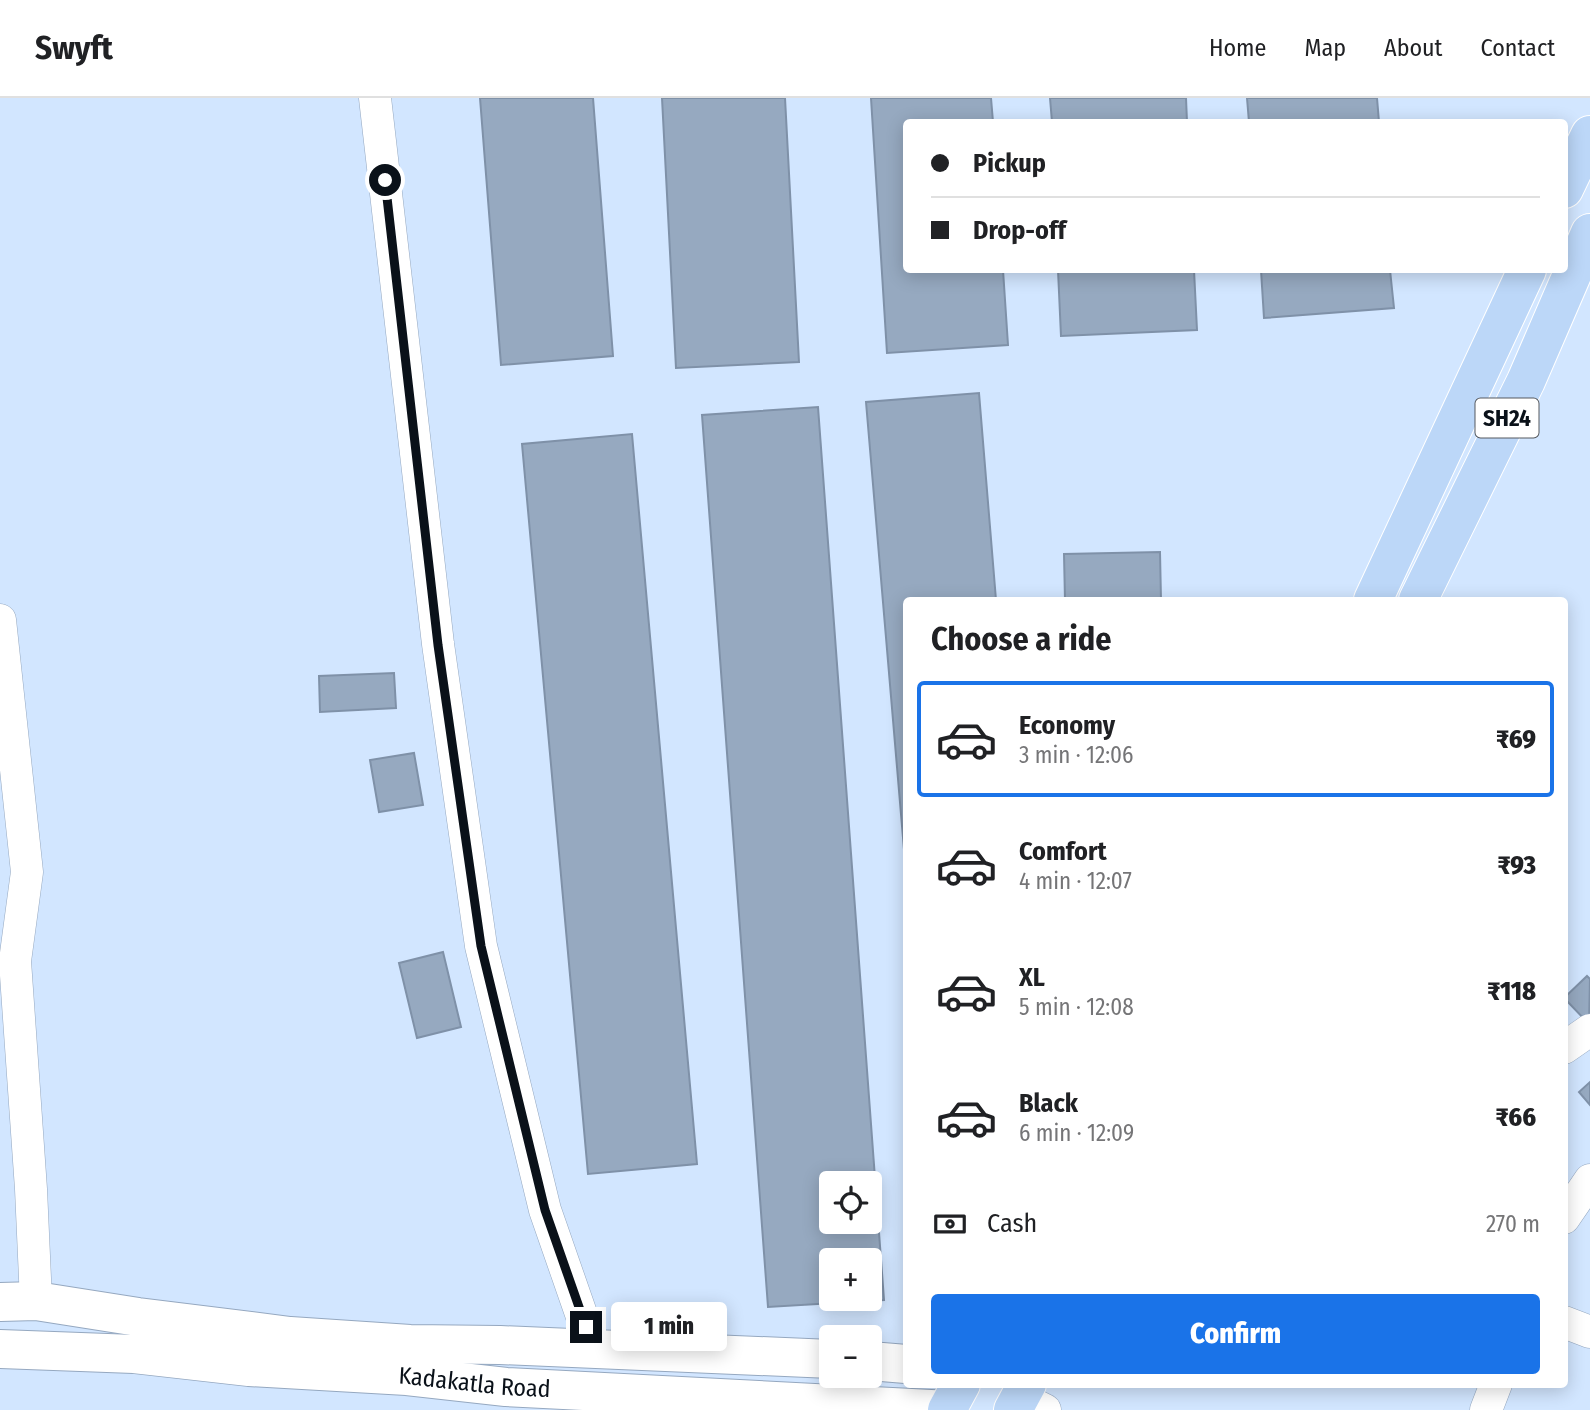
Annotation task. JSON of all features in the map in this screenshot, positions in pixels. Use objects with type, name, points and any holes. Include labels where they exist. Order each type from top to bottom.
[{"type":"main road","points":[[1568,182],[1590,135]]},
{"type":"main road","name":"SH24","points":[[1419,597],[1525,381],[1590,233]]},
{"type":"main road","name":"SH24","points":[[1374,597],[1526,273]]},
{"type":"main road","points":[[948,1410],[959,1388]]},
{"type":"street","points":[[375,98],[438,645],[481,946],[545,1210],[594,1351]]},
{"type":"street","points":[[0,620],[27,872],[15,961],[31,1189],[18,1301]]},
{"type":"street","points":[[1568,1045],[1590,1030]]},
{"type":"street","points":[[1568,1212],[1590,1180]]},
{"type":"street","name":"Kadakatla Road","points":[[18,1301],[290,1336],[410,1345],[500,1345],[819,1358]]},
{"type":"street","points":[[1568,1324],[1590,1332]]},
{"type":"street","name":"Kadakatla Road","points":[[0,1349],[134,1354],[248,1367],[407,1376],[506,1387],[948,1410]]},
{"type":"street","points":[[882,1363],[903,1364]]},
{"type":"street","points":[[1486,1410],[1494,1388]]},
{"type":"building","points":[[480,98],[593,98],[613,356],[501,365]]},
{"type":"building","points":[[662,98],[785,98],[799,362],[676,368]]},
{"type":"building","points":[[871,98],[991,98],[993,119],[903,119],[903,273],[1003,273],[1008,345],[887,353]]},
{"type":"building","points":[[1050,98],[1186,98],[1187,119],[1052,119]]},
{"type":"building","points":[[1247,98],[1377,98],[1379,119],[1249,119]]},
{"type":"building","points":[[1058,273],[1194,273],[1197,330],[1061,336]]},
{"type":"building","points":[[1261,273],[1390,273],[1394,308],[1264,318]]},
{"type":"building","points":[[979,393],[996,597],[903,597],[903,838],[866,402]]},
{"type":"building","points":[[818,407],[874,1171],[819,1171],[819,1234],[879,1234],[880,1248],[819,1248],[819,1304],[768,1307],[702,415]]},
{"type":"building","points":[[632,434],[697,1164],[588,1174],[522,444]]},
{"type":"building","points":[[1160,552],[1161,597],[1065,597],[1064,554]]},
{"type":"building","points":[[394,673],[396,708],[320,712],[319,676]]},
{"type":"building","points":[[414,753],[423,805],[379,812],[370,760]]},
{"type":"building","points":[[443,952],[461,1027],[417,1038],[399,963]]},
{"type":"building","points":[[1587,976],[1590,979],[1589,1024],[1568,1002],[1568,994]]},
{"type":"building","points":[[1590,1082],[1590,1105],[1579,1092]]},
{"type":"route","points":[[385,180],[438,645],[481,946],[545,1210],[586,1327]]}]
